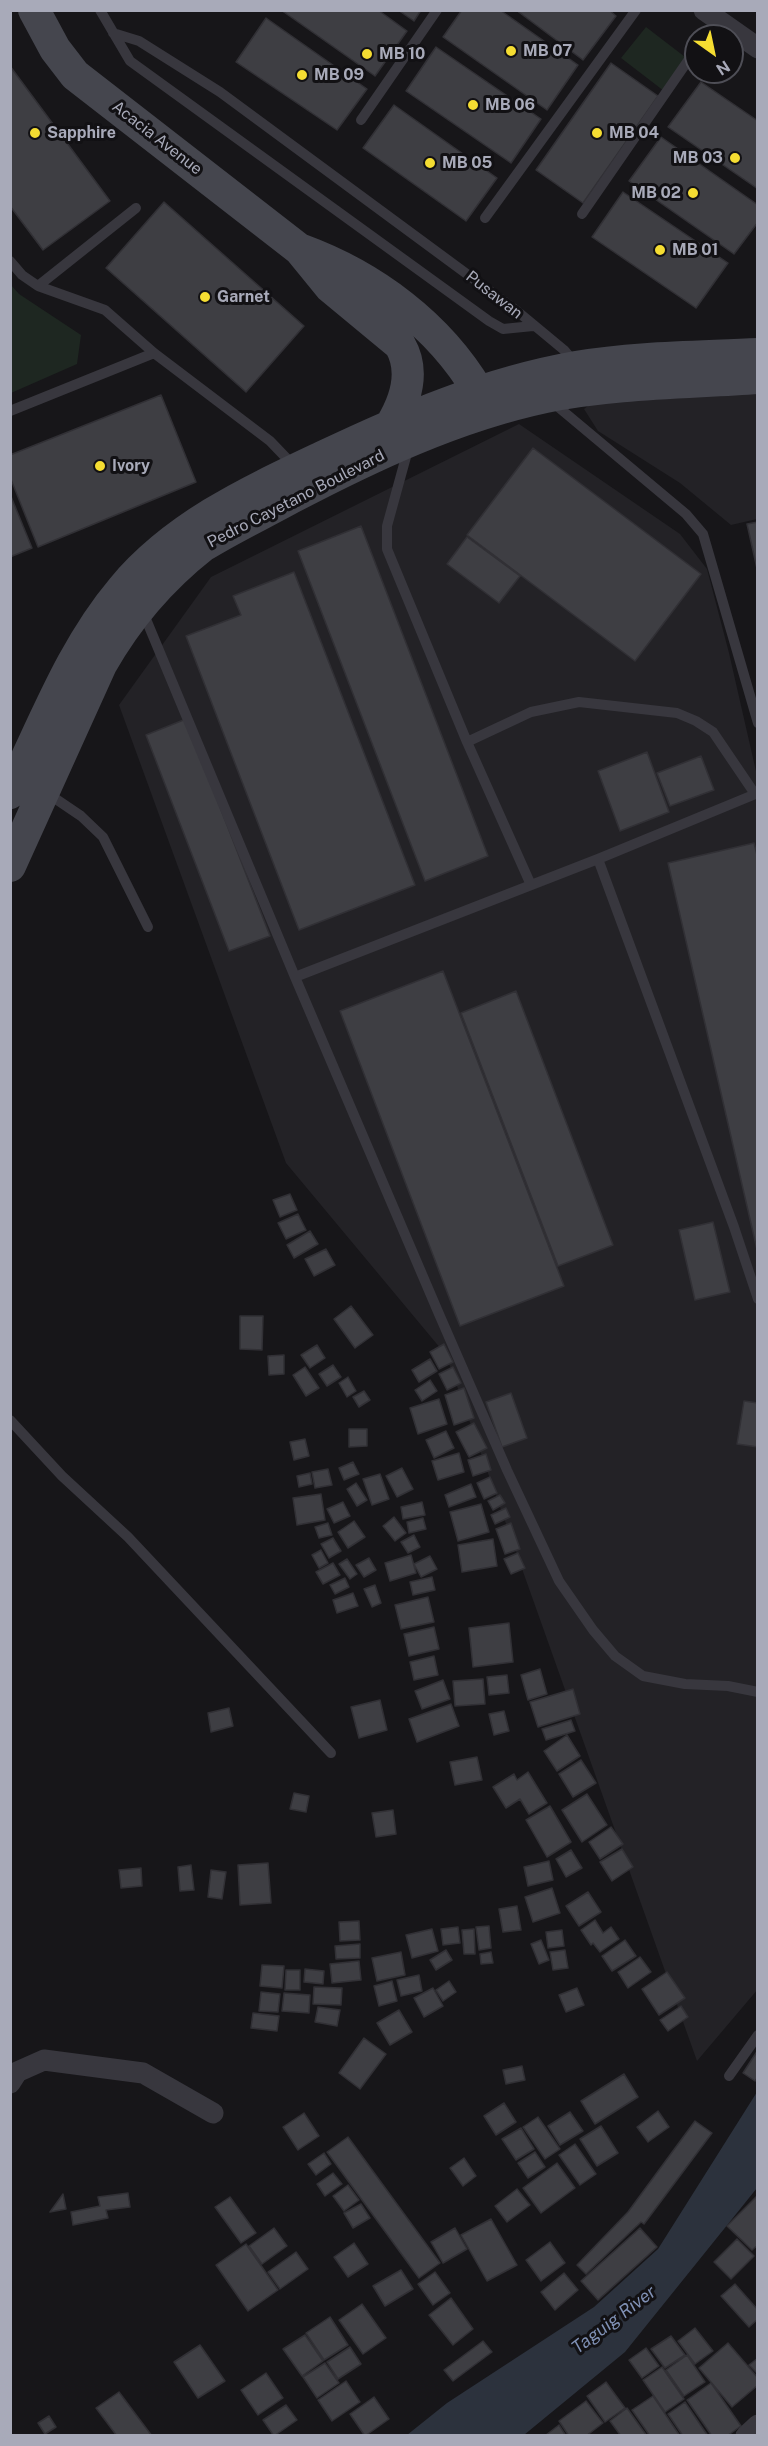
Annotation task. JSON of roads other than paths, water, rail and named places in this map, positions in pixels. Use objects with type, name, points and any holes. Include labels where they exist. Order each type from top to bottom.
[{"type":"main road","name":"Acacia Avenue","points":[[34,10],[55,50],[75,75],[299,249],[330,287],[392,337],[406,355],[409,368],[408,383],[398,414],[401,433]]},
{"type":"main road","name":"Acacia Avenue","points":[[299,249],[335,262],[420,320],[450,350],[478,391]]},
{"type":"main road","name":"Pedro Cayetano Boulevard","points":[[10,866],[101,665],[120,634],[140,606],[188,558],[223,534],[335,475],[401,433],[478,391],[517,379],[578,367],[758,354]]},
{"type":"main road","name":"Pedro Cayetano Boulevard","points":[[10,793],[81,649],[122,589],[179,534],[206,518],[297,469],[401,433],[460,422],[546,397],[619,387],[758,378]]},
{"type":"street","points":[[709,22],[758,48]]},
{"type":"street","points":[[10,2083],[17,2072],[44,2060],[143,2073],[213,2113]]},
{"type":"street","points":[[746,2436],[758,2425]]},
{"type":"lane","points":[[100,10],[113,33]]},
{"type":"lane","points":[[361,120],[437,10]]},
{"type":"lane","points":[[485,218],[636,10]]},
{"type":"lane","name":"Pusawan","points":[[113,33],[130,62],[489,321],[503,329],[533,326]]},
{"type":"lane","name":"Pusawan","points":[[113,33],[139,40],[220,92],[517,311],[533,326]]},
{"type":"lane","points":[[582,214],[684,66]]},
{"type":"lane","points":[[38,286],[136,208]]},
{"type":"lane","points":[[10,261],[22,275],[38,286],[105,310],[154,353],[270,441],[297,469]]},
{"type":"lane","points":[[533,326],[564,350],[578,367]]},
{"type":"lane","points":[[10,411],[154,353]]},
{"type":"lane","points":[[546,397],[686,514],[703,534],[758,723]]},
{"type":"lane","points":[[401,433],[387,526],[387,549],[467,742],[531,885]]},
{"type":"lane","points":[[140,606],[439,1314],[507,1470],[559,1581],[593,1630],[615,1656],[643,1676],[685,1684],[728,1686],[758,1692]]},
{"type":"lane","points":[[295,977],[598,859],[756,794],[714,732],[677,713],[579,702],[531,712],[467,742]]},
{"type":"lane","points":[[44,791],[81,816],[103,837],[148,927]]},
{"type":"lane","points":[[598,859],[734,1227],[758,1299]]},
{"type":"lane","points":[[10,1420],[62,1476],[136,1546],[331,1753]]},
{"type":"lane","points":[[729,2076],[758,2035]]},
{"type":"water","name":"Taguig River","points":[[757,2092],[757,2188],[625,2352],[524,2435],[407,2435],[447,2403],[594,2307],[658,2249]]},
{"type":"place","name":"MB 07","points":[[511,51]]},
{"type":"place","name":"MB 10","points":[[367,54]]},
{"type":"place","name":"MB 09","points":[[302,75]]},
{"type":"place","name":"MB 06","points":[[473,105]]},
{"type":"place","name":"Sapphire","points":[[35,133]]},
{"type":"place","name":"MB 04","points":[[597,133]]},
{"type":"place","name":"MB 03","points":[[735,158]]},
{"type":"place","name":"MB 05","points":[[430,163]]},
{"type":"place","name":"MB 02","points":[[693,193]]},
{"type":"place","name":"MB 01","points":[[660,250]]},
{"type":"place","name":"Garnet","points":[[205,297]]},
{"type":"place","name":"Ivory","points":[[100,466]]}]
